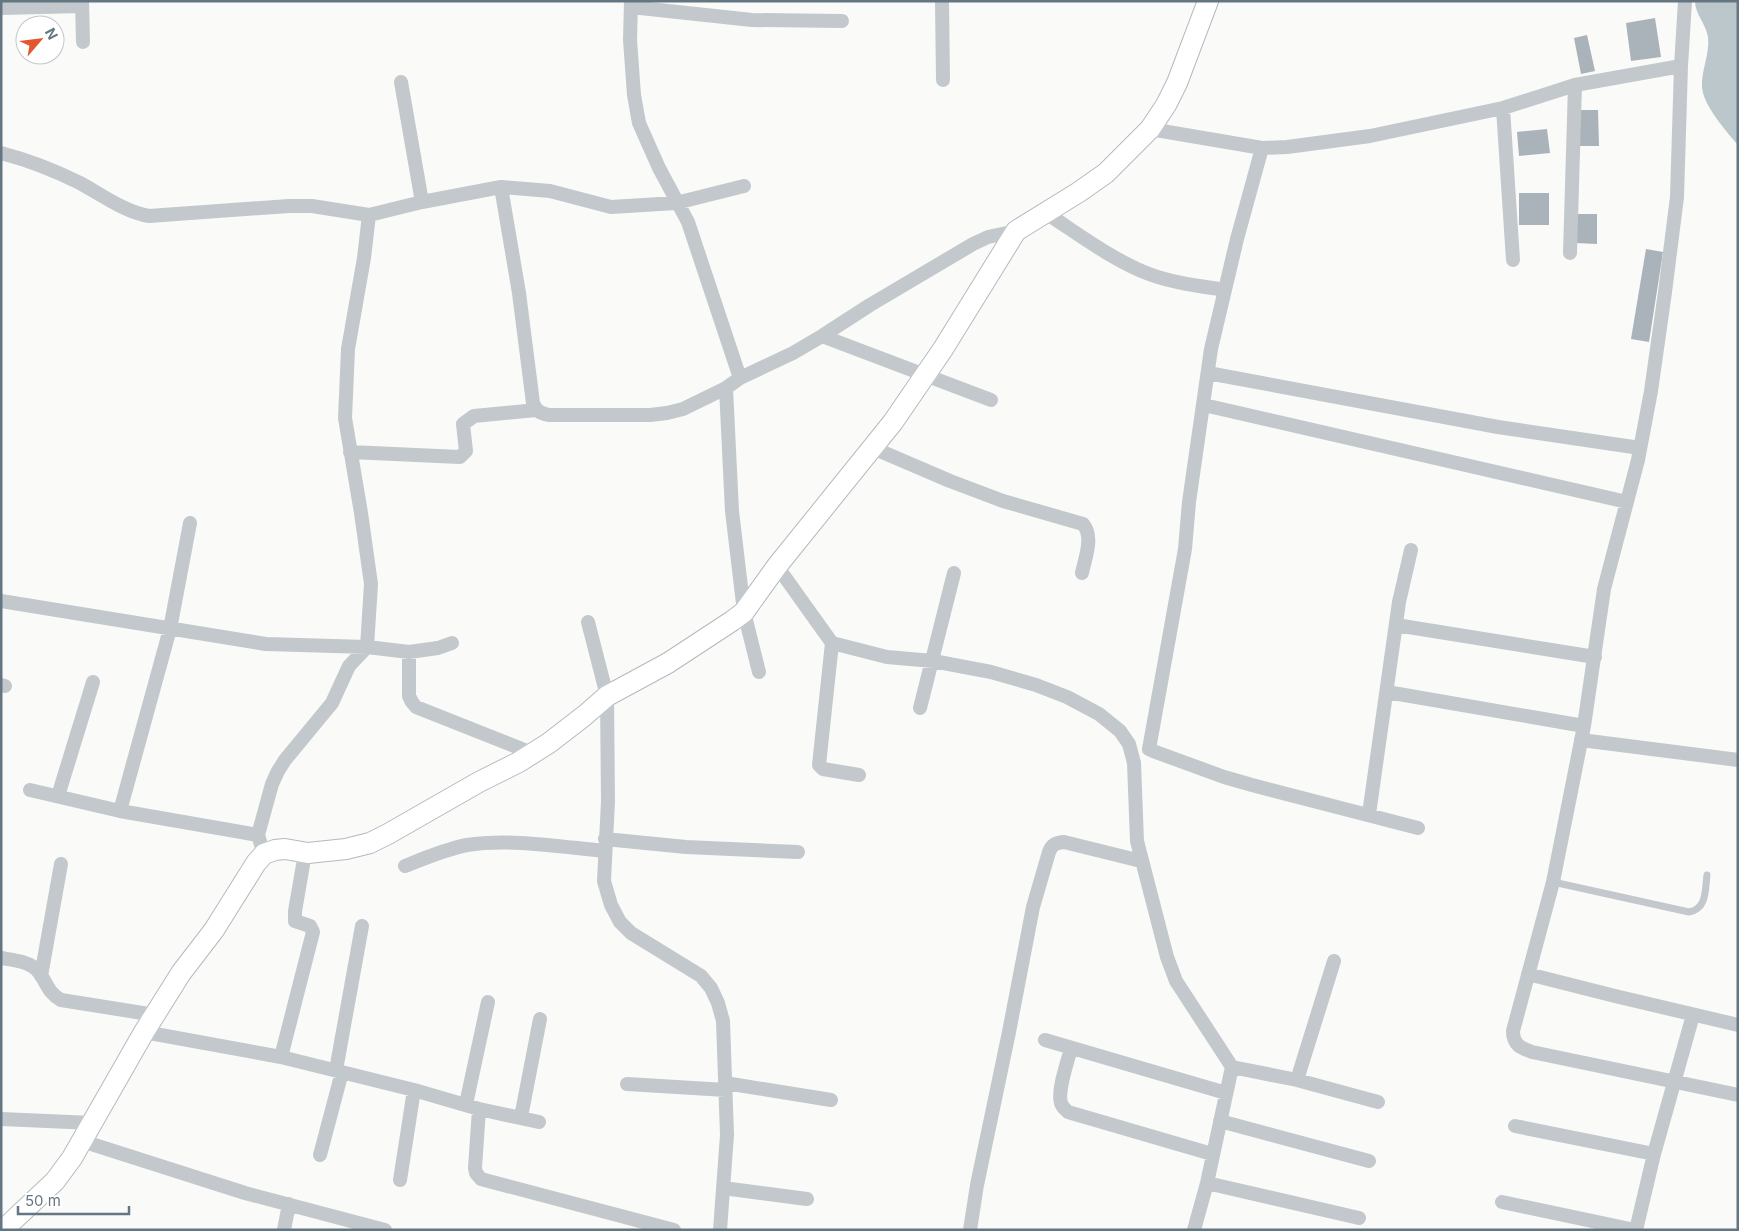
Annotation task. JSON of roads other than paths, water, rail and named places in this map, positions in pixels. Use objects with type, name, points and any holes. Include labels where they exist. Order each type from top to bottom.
[{"type":"street","points":[[942,1],[943,80]]},
{"type":"street","points":[[501,187],[519,293],[533,403],[536,410],[549,415],[650,415],[683,409],[822,336],[973,244],[988,237],[1016,231],[1106,173],[1150,129],[1166,105],[1177,83],[1208,1]]},
{"type":"street","points":[[1685,1],[1677,197],[1651,391],[1640,448],[1604,589],[1583,733],[1553,882],[1513,1031],[1513,1038],[1516,1044],[1532,1052],[1738,1095]]},
{"type":"street","points":[[1,8],[82,4],[82,42]]},
{"type":"street","points":[[740,378],[688,222],[676,202],[639,123],[634,95],[630,40],[631,4],[752,20],[842,21]]},
{"type":"street","points":[[1150,129],[1262,148],[1286,147],[1370,136],[1503,108],[1575,85],[1681,66]]},
{"type":"street","points":[[401,82],[422,202]]},
{"type":"street","points":[[1570,253],[1575,85]]},
{"type":"street","points":[[1503,108],[1513,260]]},
{"type":"street","points":[[1149,749],[1185,549],[1189,502],[1211,348],[1237,239],[1262,148]]},
{"type":"street","points":[[1,152],[78,182],[140,215],[150,216],[289,206],[312,206],[369,214],[501,187],[550,191],[611,207],[676,202],[744,186]]},
{"type":"street","points":[[1046,213],[1124,262],[1146,273],[1165,279],[1225,290]]},
{"type":"street","points":[[264,854],[258,835],[272,784],[278,771],[332,703],[349,666],[366,647],[370,584],[361,514],[345,418],[348,349],[364,258],[369,214]]},
{"type":"street","points":[[3,1230],[55,1181],[72,1158],[150,1023],[181,974],[214,930],[264,854],[285,849],[308,852],[346,849],[388,834],[479,782],[519,762],[584,716],[607,696],[668,663],[744,612],[777,566],[873,448],[924,376],[1016,231]]},
{"type":"street","points":[[822,336],[991,400]]},
{"type":"street","points":[[1208,373],[1498,426],[1640,448]]},
{"type":"street","points":[[726,388],[732,511],[744,612],[759,672]]},
{"type":"street","points":[[1204,405],[1627,502]]},
{"type":"street","points":[[350,452],[460,458],[466,451],[463,424],[469,418],[536,410]]},
{"type":"street","points":[[873,448],[1003,501],[1082,524],[1088,530],[1089,538],[1082,573]]},
{"type":"street","points":[[120,812],[170,629],[190,523]]},
{"type":"street","points":[[1369,814],[1400,593],[1411,550]]},
{"type":"street","points":[[777,566],[832,643],[887,657],[933,661],[991,672],[1036,685],[1067,697],[1099,714],[1120,731],[1129,744],[1134,763],[1137,841],[1167,957],[1176,981],[1232,1067],[1297,1080],[1378,1102]]},
{"type":"street","points":[[920,708],[954,573]]},
{"type":"street","points":[[1,601],[274,644],[366,647],[409,652],[438,648],[452,643]]},
{"type":"street","points":[[588,622],[607,696],[608,801],[604,881],[611,905],[620,922],[631,933],[701,976],[711,988],[723,1021],[727,1135],[720,1230]]},
{"type":"street","points":[[1396,625],[1595,657]]},
{"type":"street","points":[[832,643],[819,765],[823,769],[858,775]]},
{"type":"street","points":[[409,652],[410,696],[416,707],[532,753]]},
{"type":"street","points":[[58,796],[93,682]]},
{"type":"street","points":[[1387,692],[1583,733],[1738,760]]},
{"type":"street","points":[[1129,744],[1149,749],[1224,777],[1418,828]]},
{"type":"street","points":[[30,790],[120,812],[258,835]]},
{"type":"street","points":[[970,1230],[977,1185],[1033,907],[1049,852],[1056,843],[1064,842],[1141,861]]},
{"type":"street","points":[[405,866],[448,850],[480,844],[686,847],[798,852]]},
{"type":"street","points":[[41,976],[60,864]]},
{"type":"street","points":[[281,1058],[313,932],[310,926],[295,921],[303,865]]},
{"type":"street","points":[[320,1156],[339,1071],[362,926]]},
{"type":"street","points":[[1,958],[28,964],[36,969],[49,992],[61,1000],[281,1058],[539,1122]]},
{"type":"street","points":[[1297,1080],[1334,961]]},
{"type":"street","points":[[1528,974],[1738,1025]]},
{"type":"street","points":[[488,1002],[473,1106],[475,1168],[480,1179],[644,1226],[674,1230]]},
{"type":"street","points":[[1502,1202],[1635,1230],[1693,1015]]},
{"type":"street","points":[[521,1117],[540,1019]]},
{"type":"street","points":[[1045,1040],[1226,1093]]},
{"type":"street","points":[[1071,1048],[1060,1094],[1060,1102],[1068,1112],[1212,1154]]},
{"type":"street","points":[[1194,1230],[1207,1183],[1232,1067]]},
{"type":"street","points":[[627,1084],[725,1086],[831,1100]]},
{"type":"street","points":[[400,1180],[414,1090]]},
{"type":"street","points":[[1,1119],[93,1123]]},
{"type":"street","points":[[1220,1121],[1369,1161]]},
{"type":"street","points":[[1515,1126],[1654,1154]]},
{"type":"street","points":[[82,1141],[245,1193],[358,1226],[385,1230]]},
{"type":"street","points":[[1207,1183],[1359,1218]]},
{"type":"street","points":[[723,1188],[807,1199]]},
{"type":"street","points":[[284,1230],[288,1204]]},
{"type":"lane","points":[[1553,882],[1689,912],[1695,911],[1702,905],[1707,874]]}]
